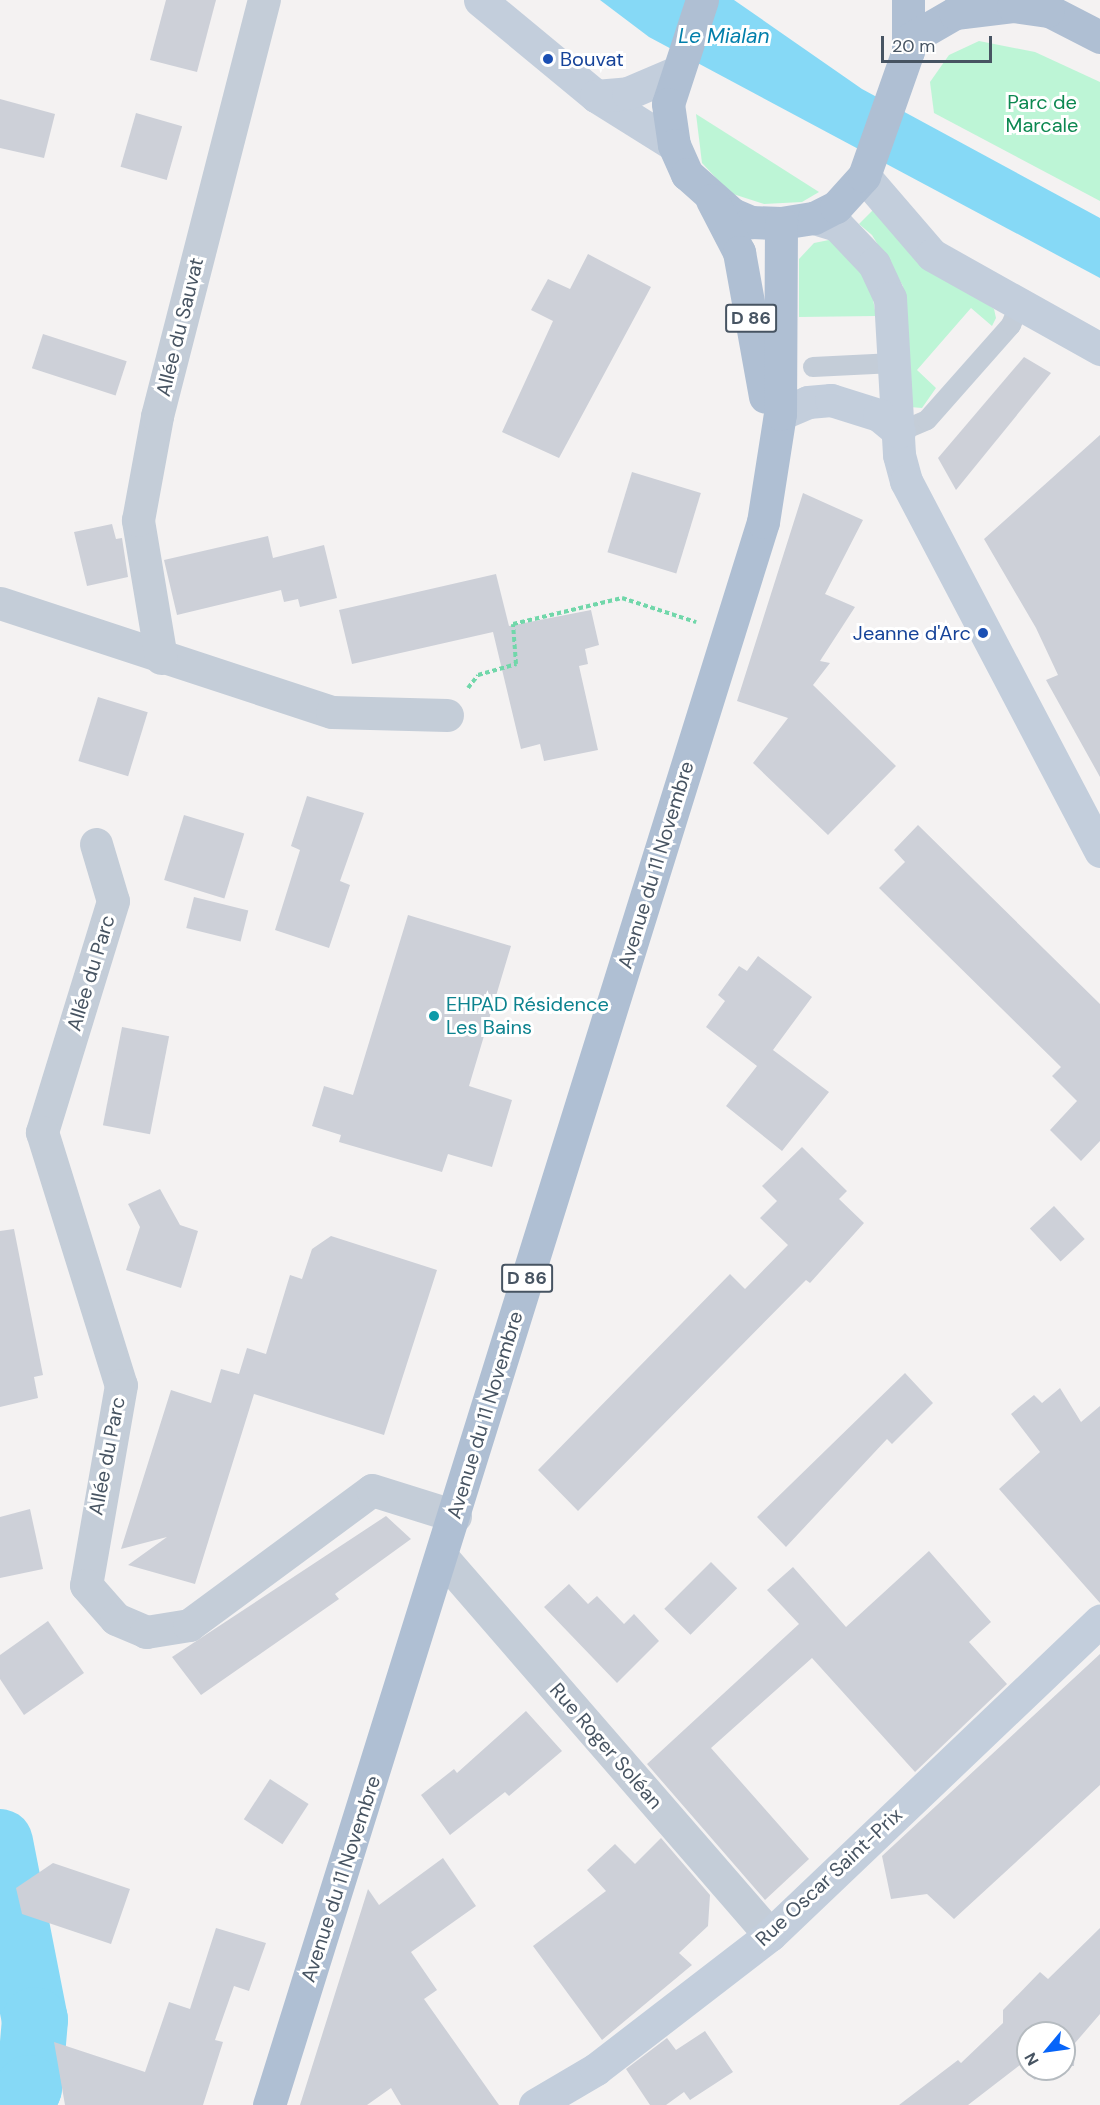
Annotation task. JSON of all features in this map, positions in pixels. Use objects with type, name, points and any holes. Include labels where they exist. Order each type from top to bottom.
[{"type":"main road","points":[[702,0],[675,73],[668,104],[674,145],[687,174],[709,196],[751,222],[781,223],[814,218],[836,207],[865,172],[909,45],[908,0]]},
{"type":"main road","points":[[909,45],[956,13],[1013,6],[1039,5],[1100,37]]},
{"type":"main road","name":"Avenue du 11 Novembre","points":[[709,196],[739,252],[774,447]]},
{"type":"main road","name":"Avenue du 11 Novembre","points":[[269,2105],[455,1516],[763,522],[780,414],[781,223]]},
{"type":"street","name":"Allée du Sauvat","points":[[161,658],[138,520],[157,416],[264,0]]},
{"type":"street","points":[[480,0],[596,96],[674,145]]},
{"type":"street","points":[[596,96],[628,93],[675,73]]},
{"type":"street","points":[[865,172],[932,255],[1019,306],[1100,349]]},
{"type":"street","points":[[814,218],[837,225],[874,264],[890,298],[899,432],[906,481],[1100,851]]},
{"type":"street","points":[[780,414],[808,402],[831,400],[879,415],[899,432]]},
{"type":"street","points":[[0,603],[161,658],[332,712],[447,715]]},
{"type":"street","name":"Allée du Parc","points":[[96,844],[113,902],[42,1132],[121,1385],[86,1586],[116,1619],[146,1632],[189,1625],[372,1490],[455,1516]]},
{"type":"street","name":"Rue Roger Soléan","points":[[442,1557],[771,1935]]},
{"type":"street","name":"Rue Oscar Saint-Prix","points":[[535,2105],[596,2068],[771,1935],[1100,1621]]},
{"type":"lane","points":[[899,432],[927,420],[1011,326],[1019,306]]},
{"type":"lane","points":[[813,367],[894,363]]},
{"type":"path","points":[[447,715],[478,675],[516,664],[513,624],[622,598],[729,632]]},
{"type":"green space","name":"Parc de Marcale","points":[[979,41],[1035,52],[1100,82],[1100,201],[934,113],[930,82],[949,55]]},
{"type":"green space","points":[[696,114],[819,192],[802,202],[764,204],[730,193],[702,163]]},
{"type":"green space","points":[[878,205],[925,259],[994,309],[996,318],[992,326],[971,308],[917,370],[936,388],[922,408],[910,407],[903,286],[872,235],[859,224]]},
{"type":"green space","points":[[839,238],[871,288],[876,316],[799,317],[799,259],[814,243]]},
{"type":"water","name":"Le Mialan","points":[[600,0],[734,0],[862,89],[1100,218],[1100,278],[649,37]]},
{"type":"building","points":[[166,0],[216,0],[197,72],[150,60]]},
{"type":"building","points":[[0,99],[55,114],[44,158],[0,148]]},
{"type":"building","points":[[136,113],[182,126],[167,180],[121,167]]},
{"type":"building","points":[[588,254],[651,287],[559,458],[502,432],[553,321],[531,310],[548,279],[570,289]]},
{"type":"building","points":[[43,334],[127,361],[116,395],[32,368]]},
{"type":"building","points":[[1024,357],[1051,373],[956,490],[938,458]]},
{"type":"building","points":[[1100,435],[1100,777],[1046,680],[1058,675],[1036,628],[984,539]]},
{"type":"building","points":[[632,472],[701,493],[676,573],[607,552]]},
{"type":"building","points":[[803,493],[863,520],[825,594],[855,607],[820,661],[830,663],[813,685],[896,766],[828,835],[753,763],[788,718],[737,701]]},
{"type":"building","points":[[112,524],[116,539],[122,538],[128,577],[87,586],[74,532]]},
{"type":"building","points":[[268,536],[273,558],[324,545],[337,598],[300,607],[298,599],[284,602],[281,590],[177,615],[164,560]]},
{"type":"building","points":[[496,574],[509,626],[591,610],[599,645],[585,649],[588,664],[579,666],[598,750],[544,761],[540,744],[521,749],[493,632],[352,664],[339,610]]},
{"type":"building","points":[[98,697],[148,712],[128,776],[78,761]]},
{"type":"building","points":[[307,796],[364,813],[340,881],[350,885],[329,948],[275,930],[300,850],[291,846]]},
{"type":"building","points":[[184,815],[244,833],[224,898],[164,880]]},
{"type":"building","points":[[918,825],[1100,1004],[1100,1141],[1081,1161],[1050,1130],[1077,1101],[1052,1076],[1061,1067],[879,888],[905,862],[894,850]]},
{"type":"building","points":[[194,897],[248,911],[241,942],[186,928]]},
{"type":"building","name":"EHPAD Résidence Les Bains","points":[[408,915],[511,946],[469,1086],[512,1100],[492,1167],[448,1154],[442,1172],[339,1142],[341,1135],[312,1126],[324,1086],[353,1095]]},
{"type":"building","points":[[758,956],[812,997],[773,1050],[829,1092],[782,1151],[726,1106],[757,1066],[706,1027],[725,1001],[718,995],[739,966],[747,971]]},
{"type":"building","points":[[122,1027],[169,1036],[150,1134],[103,1125]]},
{"type":"building","points":[[802,1147],[847,1191],[839,1199],[864,1223],[810,1283],[806,1280],[578,1511],[538,1470],[730,1274],[745,1289],[788,1245],[760,1218],[777,1201],[762,1186]]},
{"type":"building","points":[[160,1189],[180,1225],[198,1231],[181,1288],[126,1270],[140,1227],[128,1204]]},
{"type":"building","points":[[1054,1206],[1085,1239],[1061,1261],[1030,1229]]},
{"type":"building","points":[[14,1229],[43,1375],[34,1377],[38,1398],[0,1407],[0,1231]]},
{"type":"building","points":[[331,1236],[437,1270],[384,1435],[254,1394],[195,1584],[128,1565],[167,1537],[121,1549],[171,1390],[211,1403],[221,1369],[239,1374],[247,1348],[266,1354],[290,1275],[302,1279],[312,1249]]},
{"type":"building","points":[[905,1373],[933,1403],[892,1444],[887,1439],[786,1547],[757,1517]]},
{"type":"building","points":[[1060,1388],[1081,1422],[1100,1406],[1100,1603],[999,1489],[1040,1452],[1011,1414],[1034,1395],[1042,1403]]},
{"type":"building","points":[[30,1509],[43,1569],[0,1578],[0,1517]]},
{"type":"building","points":[[386,1516],[411,1539],[335,1594],[339,1599],[201,1695],[172,1657]]},
{"type":"building","points":[[929,1551],[991,1622],[969,1642],[1007,1684],[915,1772],[812,1658],[711,1748],[809,1859],[765,1900],[647,1764],[799,1624],[767,1590],[793,1567],[846,1627]]},
{"type":"building","points":[[711,1562],[737,1588],[690,1635],[664,1609]]},
{"type":"building","points":[[569,1584],[588,1604],[597,1596],[624,1624],[634,1614],[659,1641],[617,1683],[544,1607]]},
{"type":"building","points":[[48,1621],[84,1673],[24,1715],[0,1679],[0,1655]]},
{"type":"building","points":[[1100,1654],[1100,1785],[954,1919],[927,1894],[891,1899],[882,1856]]},
{"type":"building","points":[[526,1711],[562,1751],[509,1796],[505,1792],[450,1835],[421,1795],[454,1769],[457,1773]]},
{"type":"building","points":[[270,1779],[309,1804],[282,1844],[244,1819]]},
{"type":"building","points":[[661,1838],[710,1895],[708,1926],[679,1953],[692,1965],[602,2040],[533,1946],[606,1891],[587,1870],[615,1844],[635,1864]]},
{"type":"building","points":[[443,1858],[476,1906],[411,1952],[437,1990],[424,1999],[499,2105],[401,2105],[391,2088],[367,2105],[300,2105],[368,1889],[379,1905]]},
{"type":"building","points":[[53,1863],[130,1889],[111,1944],[22,1914],[16,1888]]},
{"type":"building","points":[[216,1928],[266,1943],[249,1991],[234,1986],[215,2040],[223,2042],[203,2105],[65,2105],[54,2042],[145,2072],[169,2002],[190,2009]]},
{"type":"building","points":[[1100,1928],[1100,2014],[1076,2042],[1076,2021],[1016,2021],[1016,2068],[968,2105],[899,2105],[958,2060],[961,2063],[1003,2023],[1003,2010],[1040,1972],[1048,1979]]},
{"type":"building","points":[[705,2031],[733,2072],[690,2100],[684,2092],[666,2105],[650,2105],[626,2069],[667,2038],[676,2050]]},
{"type":"waterway","points":[[0,1842],[35,2020],[29,2088],[21,2105]]},
{"type":"place","name":"Bouvat","points":[[548,59]]},
{"type":"place","name":"Jeanne d'Arc","points":[[983,633]]},
{"type":"place","name":"EHPAD Résidence Les Bains","points":[[434,1016]]}]
